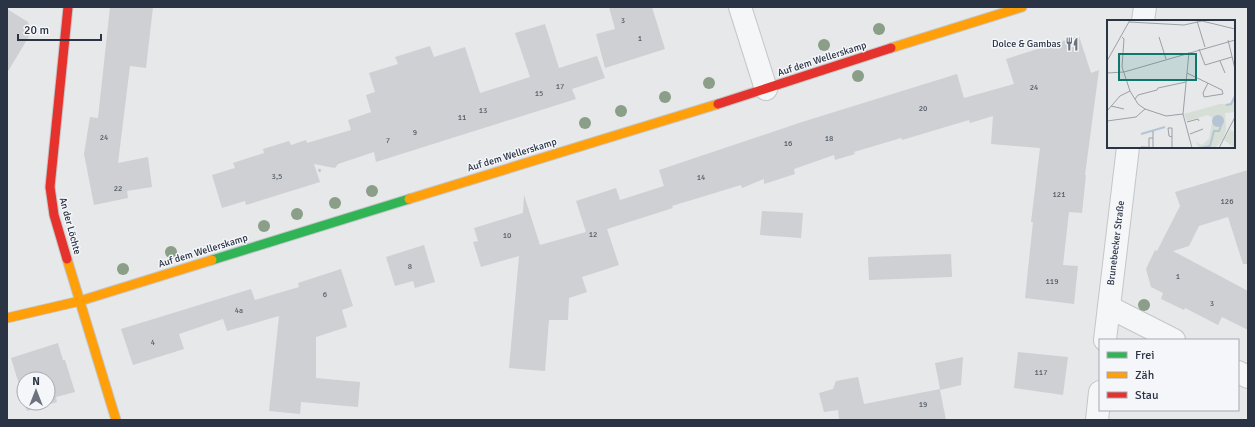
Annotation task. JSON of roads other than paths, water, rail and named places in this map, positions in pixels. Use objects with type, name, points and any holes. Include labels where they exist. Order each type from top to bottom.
[{"type":"street","name":"An der Löchte","points":[[68,7],[50,187],[51,201],[116,420]]},
{"type":"street","points":[[740,7],[766,89]]},
{"type":"street","name":"Auf dem Wellerskamp","points":[[7,318],[80,301],[766,89],[852,60],[1022,7]]},
{"type":"street","points":[[1143,20],[1144,7]]},
{"type":"street","name":"Brunebecker Straße","points":[[1105,339],[1128,148]]},
{"type":"street","points":[[1109,307],[1172,339]]},
{"type":"street","points":[[1239,372],[1248,377]]},
{"type":"street","points":[[1097,420],[1099,401]]},
{"type":"place","name":"Dolce & Gambas","points":[[1072,44]]}]
